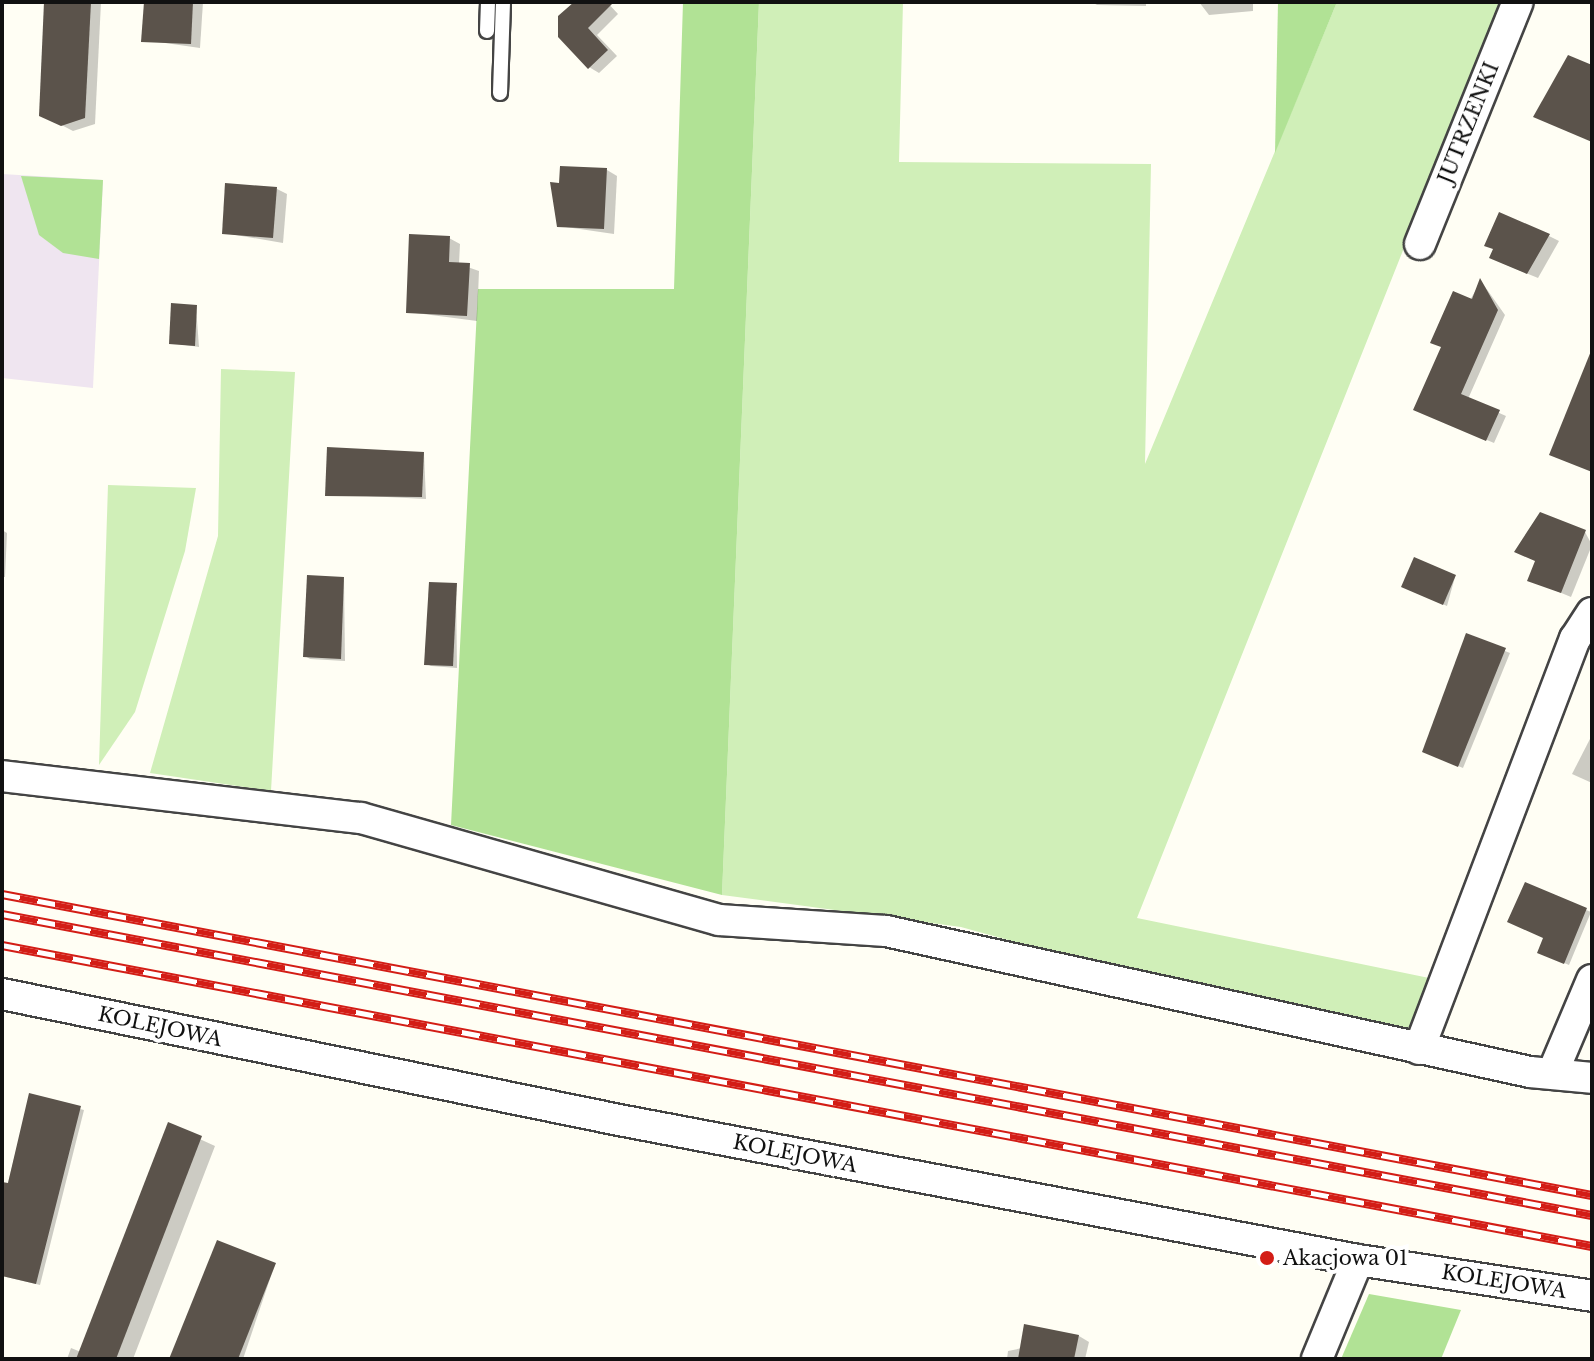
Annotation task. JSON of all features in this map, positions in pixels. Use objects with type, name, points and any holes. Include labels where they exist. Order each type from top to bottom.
[{"type":"street","name":"JUTRZENKI","points":[[1420,244],[1518,2]]},
{"type":"street","points":[[1419,1049],[1575,639],[1592,613]]},
{"type":"street","points":[[2,776],[361,818],[719,920],[886,931],[1419,1049],[1592,1078]]},
{"type":"street","points":[[1553,1072],[1592,980]]},
{"type":"street","name":"KOLEJOWA","points":[[2,994],[1358,1260],[1592,1296]]},
{"type":"street","points":[[1317,1359],[1358,1260]]},
{"type":"lane","points":[[487,31],[488,2]]},
{"type":"lane","points":[[500,93],[503,2]]},
{"type":"shaded area","points":[[2,174],[103,180],[93,388],[2,378]]},
{"type":"green space","points":[[683,2],[759,2],[722,895],[451,825],[478,289],[674,289]]},
{"type":"green space","points":[[759,2],[903,2],[899,162],[1151,164],[1145,464],[1337,2],[1502,2],[1137,918],[1434,979],[1414,1035],[1116,970],[961,927],[722,895]]},
{"type":"green space","points":[[1278,2],[1337,2],[1275,153]]},
{"type":"green space","points":[[21,176],[103,180],[99,259],[63,253],[39,235]]},
{"type":"green space","points":[[221,369],[295,372],[271,791],[150,773],[218,536]]},
{"type":"green space","points":[[108,485],[196,488],[185,551],[135,712],[99,765]]},
{"type":"green space","points":[[1369,1294],[1461,1310],[1441,1359],[1341,1359]]},
{"type":"building","points":[[44,2],[91,2],[85,118],[61,126],[39,116]]},
{"type":"building","points":[[144,2],[193,2],[191,44],[141,42]]},
{"type":"building","points":[[574,2],[614,2],[588,28],[608,50],[588,69],[558,37],[558,16]]},
{"type":"building","points":[[1568,55],[1592,65],[1592,142],[1533,117]]},
{"type":"building","points":[[560,166],[607,168],[604,229],[557,227],[550,182],[559,183]]},
{"type":"building","points":[[225,183],[277,187],[273,238],[222,234]]},
{"type":"building","points":[[1499,212],[1550,234],[1527,274],[1489,258],[1493,249],[1484,246]]},
{"type":"building","points":[[409,234],[450,236],[449,262],[470,263],[467,316],[406,313]]},
{"type":"building","points":[[1480,278],[1498,310],[1461,394],[1500,410],[1486,441],[1413,410],[1441,347],[1430,343],[1453,291],[1472,299]]},
{"type":"building","points":[[171,303],[197,305],[195,346],[169,344]]},
{"type":"building","points":[[1592,352],[1592,472],[1549,455]]},
{"type":"building","points":[[327,447],[424,452],[422,497],[325,496]]},
{"type":"building","points":[[1540,512],[1586,530],[1561,593],[1527,581],[1535,561],[1514,552]]},
{"type":"building","points":[[1414,557],[1456,575],[1443,605],[1401,587]]},
{"type":"building","points":[[307,575],[344,577],[341,659],[303,657]]},
{"type":"building","points":[[429,582],[457,583],[453,666],[424,665]]},
{"type":"building","points":[[1466,633],[1506,648],[1458,767],[1422,752]]},
{"type":"building","points":[[1525,882],[1587,908],[1564,964],[1537,953],[1543,938],[1507,922]]},
{"type":"building","points":[[29,1093],[81,1106],[36,1284],[2,1276],[2,1182],[8,1183]]},
{"type":"building","points":[[168,1122],[202,1136],[116,1359],[76,1359]]},
{"type":"building","points":[[217,1240],[276,1263],[238,1359],[169,1359]]},
{"type":"building","points":[[1024,1324],[1079,1335],[1074,1359],[1018,1359]]},
{"type":"railway","points":[[2,894],[1592,1195]]},
{"type":"railway","points":[[2,914],[1592,1215]]},
{"type":"railway","points":[[2,945],[1592,1246]]},
{"type":"place","name":"Akacjowa 01","points":[[1267,1258]]}]
